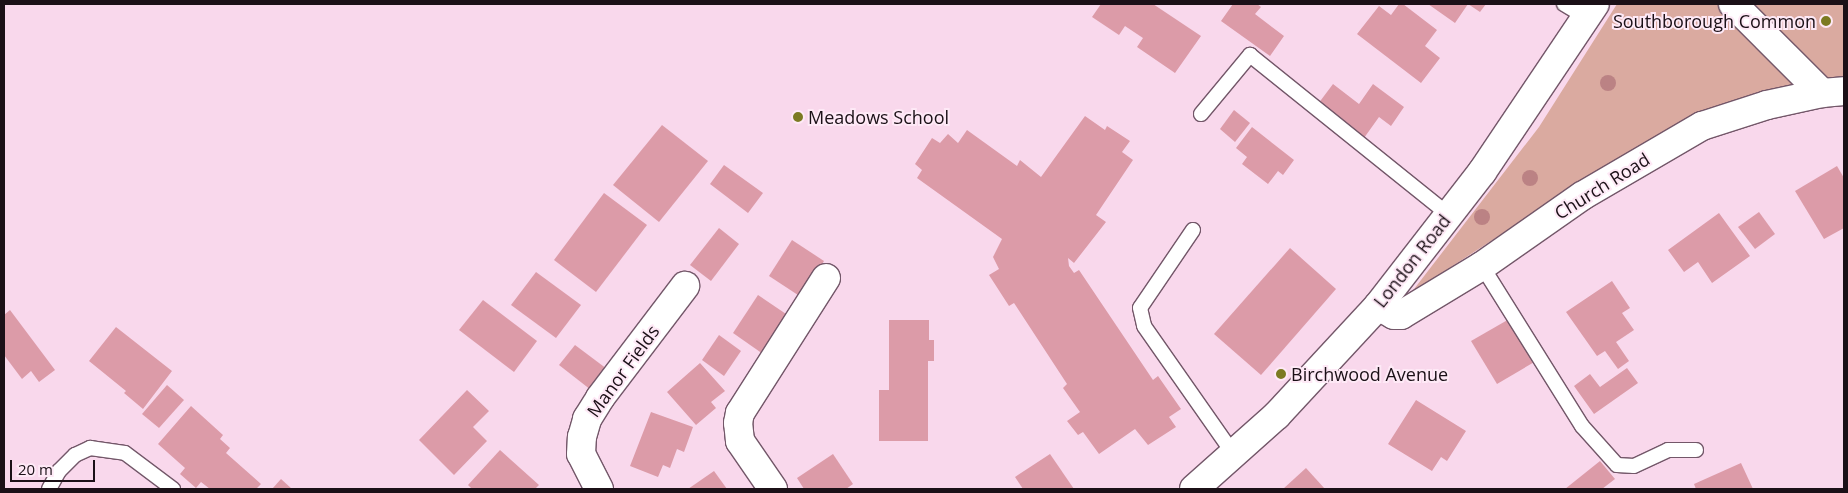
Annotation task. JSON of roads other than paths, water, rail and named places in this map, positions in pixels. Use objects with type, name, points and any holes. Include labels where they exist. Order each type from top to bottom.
[{"type":"main road","points":[[1733,4],[1837,96]]},
{"type":"main road","name":"London Road","points":[[1194,489],[1277,415],[1378,306],[1482,172],[1582,8]]},
{"type":"main road","name":"Church Road","points":[[1378,306],[1394,315],[1401,315],[1482,266],[1582,196],[1702,126],[1767,105],[1837,96]]},
{"type":"main road","points":[[772,489],[740,440],[738,423],[740,413],[826,278]]},
{"type":"main road","name":"Manor Fields","points":[[599,489],[581,454],[582,437],[587,420],[600,398],[686,286]]},
{"type":"lane","points":[[1201,114],[1250,55],[1448,214]]},
{"type":"lane","points":[[1193,230],[1140,308],[1144,326],[1233,454]]},
{"type":"lane","points":[[1482,266],[1582,426],[1617,465],[1634,466],[1668,450],[1696,450]]},
{"type":"lane","points":[[49,489],[59,471],[75,456],[90,448],[125,453],[173,489]]},
{"type":"place","name":"Southborough Common","points":[[1826,21]]},
{"type":"place","name":"Meadows School","points":[[798,117]]},
{"type":"place","name":"Birchwood Avenue","points":[[1281,374]]}]
